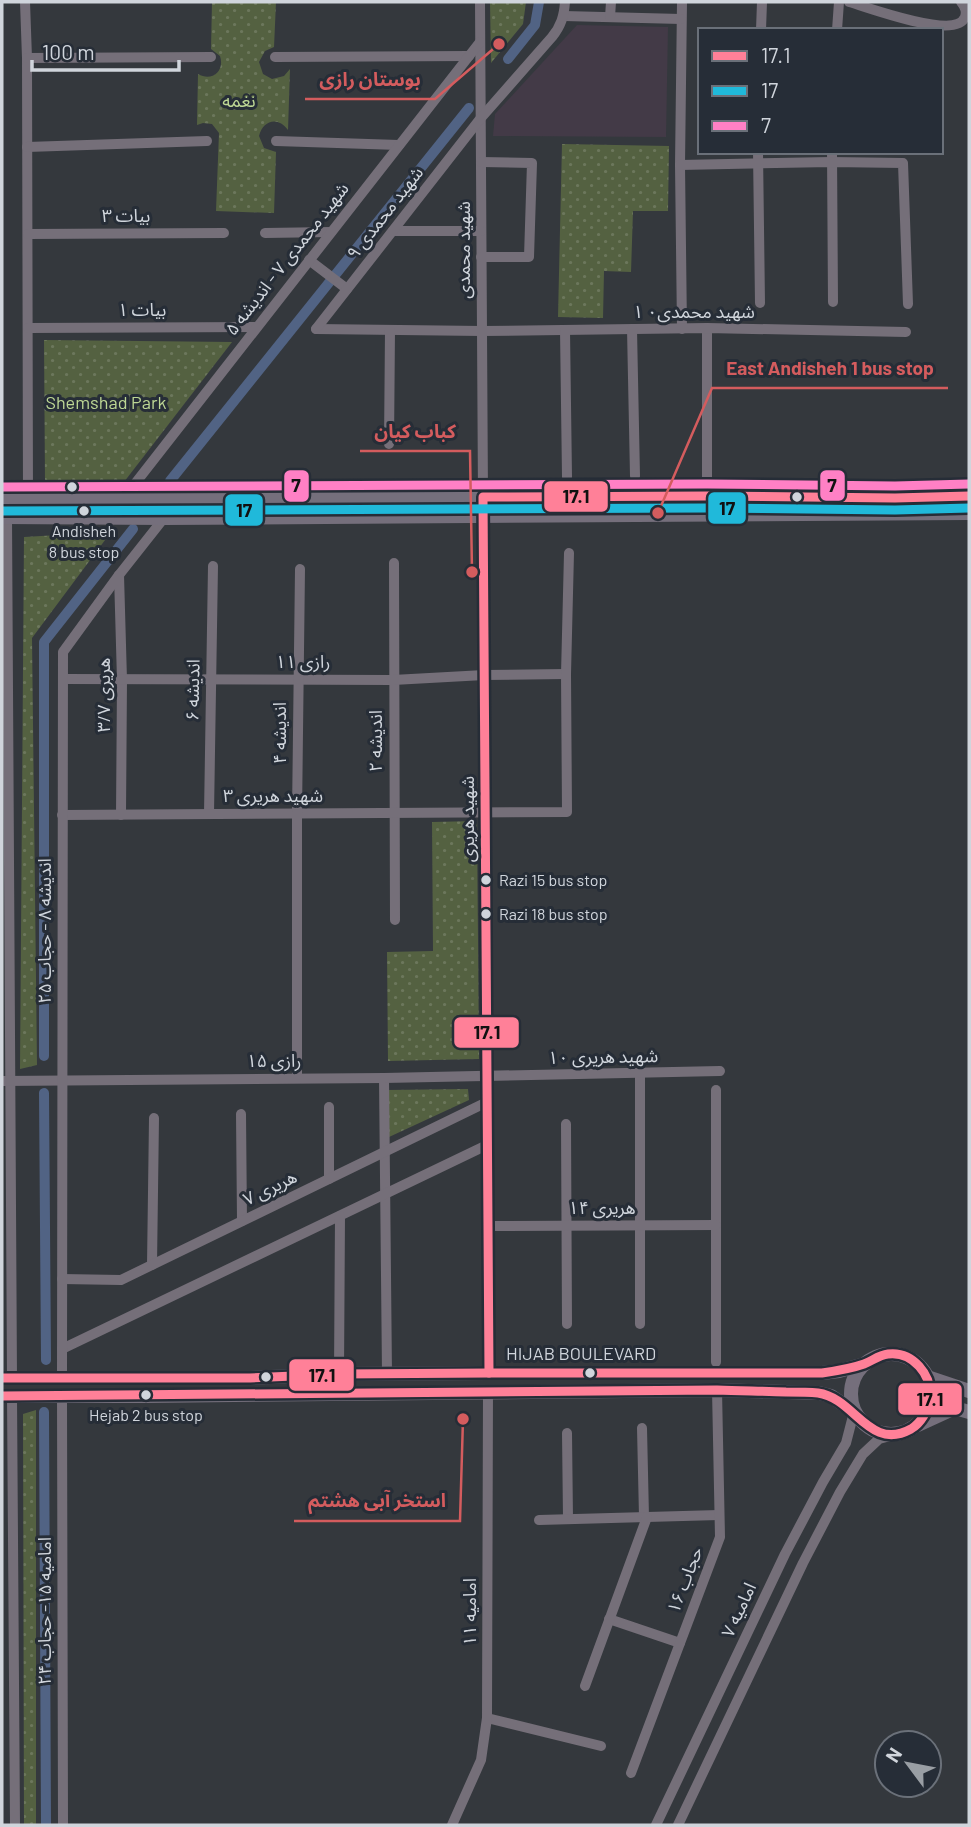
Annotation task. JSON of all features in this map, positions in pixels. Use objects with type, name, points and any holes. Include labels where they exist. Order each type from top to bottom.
[{"type":"main road","points":[[2,499],[969,496]]},
{"type":"main road","points":[[483,497],[483,516]]},
{"type":"main road","points":[[4,517],[969,513]]},
{"type":"main road","points":[[894,1354],[904,1356],[914,1361],[927,1377],[931,1398],[924,1417],[908,1431],[887,1435],[877,1432],[868,1428],[854,1412],[850,1391],[853,1381],[865,1364],[874,1358],[894,1354]]},
{"type":"main road","name":"HIJAB BOULEVARD","points":[[7,1378],[822,1373],[865,1364]]},
{"type":"main road","points":[[927,1377],[969,1391]]},
{"type":"main road","points":[[249,1395],[250,1378]]},
{"type":"main road","name":"HIJAB BOULEVARD","points":[[7,1396],[717,1390],[818,1393],[831,1396],[854,1412]]},
{"type":"main road","points":[[916,1425],[955,1408],[969,1412]]},
{"type":"street","points":[[25,2],[28,498]]},
{"type":"street","name":"شهید محمدی","points":[[480,2],[483,497]]},
{"type":"street","points":[[565,2],[564,16],[681,19]]},
{"type":"street","points":[[610,17],[611,2]]},
{"type":"street","points":[[682,2],[682,329]]},
{"type":"street","points":[[761,28],[762,2]]},
{"type":"street","points":[[838,28],[839,2]]},
{"type":"street","points":[[849,2],[920,23],[945,26],[957,25],[963,21],[966,14],[965,6],[961,2]]},
{"type":"street","name":"شهید محمدی ۹","points":[[316,329],[481,119],[552,37],[564,16]]},
{"type":"street","name":"شهید محمدی ۷ - اندیشه ۵","points":[[122,499],[480,41]]},
{"type":"street","points":[[275,57],[468,56]]},
{"type":"street","points":[[27,58],[211,57]]},
{"type":"street","points":[[27,147],[207,141]]},
{"type":"street","points":[[276,141],[399,145]]},
{"type":"street","points":[[680,165],[758,158],[832,157],[903,163],[908,304]]},
{"type":"street","points":[[832,157],[833,302]]},
{"type":"street","points":[[758,158],[760,303]]},
{"type":"street","points":[[481,162],[533,163],[529,257],[481,257]]},
{"type":"street","points":[[393,231],[481,231]]},
{"type":"street","points":[[265,233],[331,232]]},
{"type":"street","name":"بیات ۳","points":[[28,234],[224,233]]},
{"type":"street","points":[[309,260],[347,289]]},
{"type":"street","name":"بیات ۱","points":[[28,328],[257,327]]},
{"type":"street","points":[[707,328],[707,482]]},
{"type":"street","name":"شهید محمدی۰ ۱","points":[[316,329],[482,331],[707,328],[906,332]]},
{"type":"street","points":[[632,329],[635,476]]},
{"type":"street","points":[[389,444],[390,330]]},
{"type":"street","points":[[565,330],[567,477]]},
{"type":"street","name":"شهید هریری","points":[[483,516],[489,1373]]},
{"type":"street","name":"اندیشه ۸ - حجاب ۲۵","points":[[4,517],[7,1378]]},
{"type":"street","name":"اندیشه ۸ - حجاب ۲۵","points":[[62,1377],[63,652],[164,518]]},
{"type":"street","points":[[566,674],[569,553]]},
{"type":"street","name":"اندیشه ۲","points":[[394,563],[395,920]]},
{"type":"street","name":"اندیشه ۶","points":[[209,814],[213,566]]},
{"type":"street","name":"اندیشه ۴","points":[[297,1078],[300,569]]},
{"type":"street","name":"هریری ۳/۷","points":[[119,575],[122,680],[121,815]]},
{"type":"street","name":"رازی ۱۱","points":[[63,679],[393,680],[566,674]]},
{"type":"street","name":"شهید هریری ۳","points":[[62,815],[567,812],[566,674]]},
{"type":"street","name":"شهید هریری ۱۰","points":[[487,1077],[720,1071]]},
{"type":"street","points":[[640,1073],[640,1324]]},
{"type":"street","name":"رازی ۱۵","points":[[6,1081],[487,1077]]},
{"type":"street","points":[[384,1078],[387,1374]]},
{"type":"street","points":[[716,1090],[716,1362]]},
{"type":"street","name":"هریری ۷","points":[[62,1279],[121,1280],[487,1102]]},
{"type":"street","points":[[329,1107],[329,1179]]},
{"type":"street","points":[[241,1114],[242,1221]]},
{"type":"street","points":[[152,1265],[153,1118]]},
{"type":"street","points":[[566,1124],[567,1324]]},
{"type":"street","points":[[62,1349],[487,1145]]},
{"type":"street","points":[[339,1374],[340,1216]]},
{"type":"street","name":"هریری ۱۴","points":[[488,1226],[716,1225]]},
{"type":"street","name":"حجاب ۱۶","points":[[631,1773],[720,1537],[717,1390]]},
{"type":"street","name":"امامیه ۱۱","points":[[452,1825],[481,1760],[487,1718],[488,1392]]},
{"type":"street","name":"امامیه ۱۵- حجاب ۲۴","points":[[7,1396],[8,1636],[15,1825]]},
{"type":"street","name":"امامیه ۱۵- حجاب ۲۴","points":[[62,1396],[63,1825]]},
{"type":"street","name":"امامیه ۷","points":[[656,1825],[785,1554],[846,1443],[854,1412]]},
{"type":"street","points":[[584,1686],[645,1517],[642,1428]]},
{"type":"street","points":[[566,1433],[568,1519]]},
{"type":"street","name":"امامیه ۷","points":[[678,1825],[803,1563],[840,1492],[863,1454],[879,1439],[898,1434]]},
{"type":"street","points":[[539,1520],[719,1515]]},
{"type":"street","points":[[609,1619],[680,1643]]},
{"type":"street","points":[[487,1718],[601,1746]]},
{"type":"shaded area","points":[[577,25],[668,27],[666,137],[493,136],[495,114]]},
{"type":"green space","name":"نغمه","points":[[212,2],[276,2],[274,47],[265,51],[259,62],[263,74],[272,79],[284,76],[290,69],[288,130],[280,123],[271,122],[264,126],[259,136],[264,148],[276,152],[274,213],[216,211],[219,133],[212,124],[197,125],[198,74],[212,76],[221,66],[220,56],[211,49]]},
{"type":"green space","points":[[490,2],[526,2],[523,24],[491,63]]},
{"type":"green space","points":[[562,144],[669,146],[668,211],[633,211],[631,272],[604,271],[603,318],[558,317]]},
{"type":"green space","name":"Shemshad Park","points":[[44,340],[232,342],[124,482],[45,482]]},
{"type":"green space","points":[[111,532],[32,638],[37,1065],[20,1069],[24,537]]},
{"type":"green space","points":[[477,821],[479,1059],[388,1061],[387,952],[433,951],[432,822]]},
{"type":"green space","points":[[468,1089],[469,1100],[389,1137],[387,1090]]},
{"type":"green space","points":[[36,1410],[36,1825],[24,1825],[23,1414]]},
{"type":"waterway","points":[[508,59],[535,25],[539,2]]},
{"type":"waterway","points":[[170,481],[469,108]]},
{"type":"waterway","points":[[44,1056],[44,642],[133,529]]},
{"type":"waterway","points":[[44,1093],[46,1360]]},
{"type":"waterway","points":[[44,1412],[46,1825]]},
{"type":"transit line","name":"7","points":[[2,487],[969,484]]},
{"type":"transit line","name":"17.1","points":[[489,1373],[483,497],[969,496]]},
{"type":"transit line","name":"17","points":[[2,511],[969,508]]},
{"type":"transit line","name":"17.1","points":[[2,1378],[822,1373],[859,1366],[885,1355],[897,1354],[919,1366],[928,1381],[930,1398],[926,1412],[911,1429],[896,1434],[884,1434],[873,1429],[831,1397],[806,1392],[717,1390],[2,1396]]},
{"type":"place","name":"بوستان رازی","points":[[499,44]]},
{"type":"place","name":"Andisheh 8 bus stop","points":[[84,511]]},
{"type":"place","name":"East Andisheh 1 bus stop","points":[[658,513]]},
{"type":"place","name":"کباب کیان","points":[[472,572]]},
{"type":"place","name":"Razi 15 bus stop","points":[[486,880]]},
{"type":"place","name":"Razi 18 bus stop","points":[[486,914]]},
{"type":"place","name":"Hejab 2 bus stop","points":[[146,1395]]},
{"type":"place","name":"استخر آبی هشتم","points":[[463,1419]]}]
